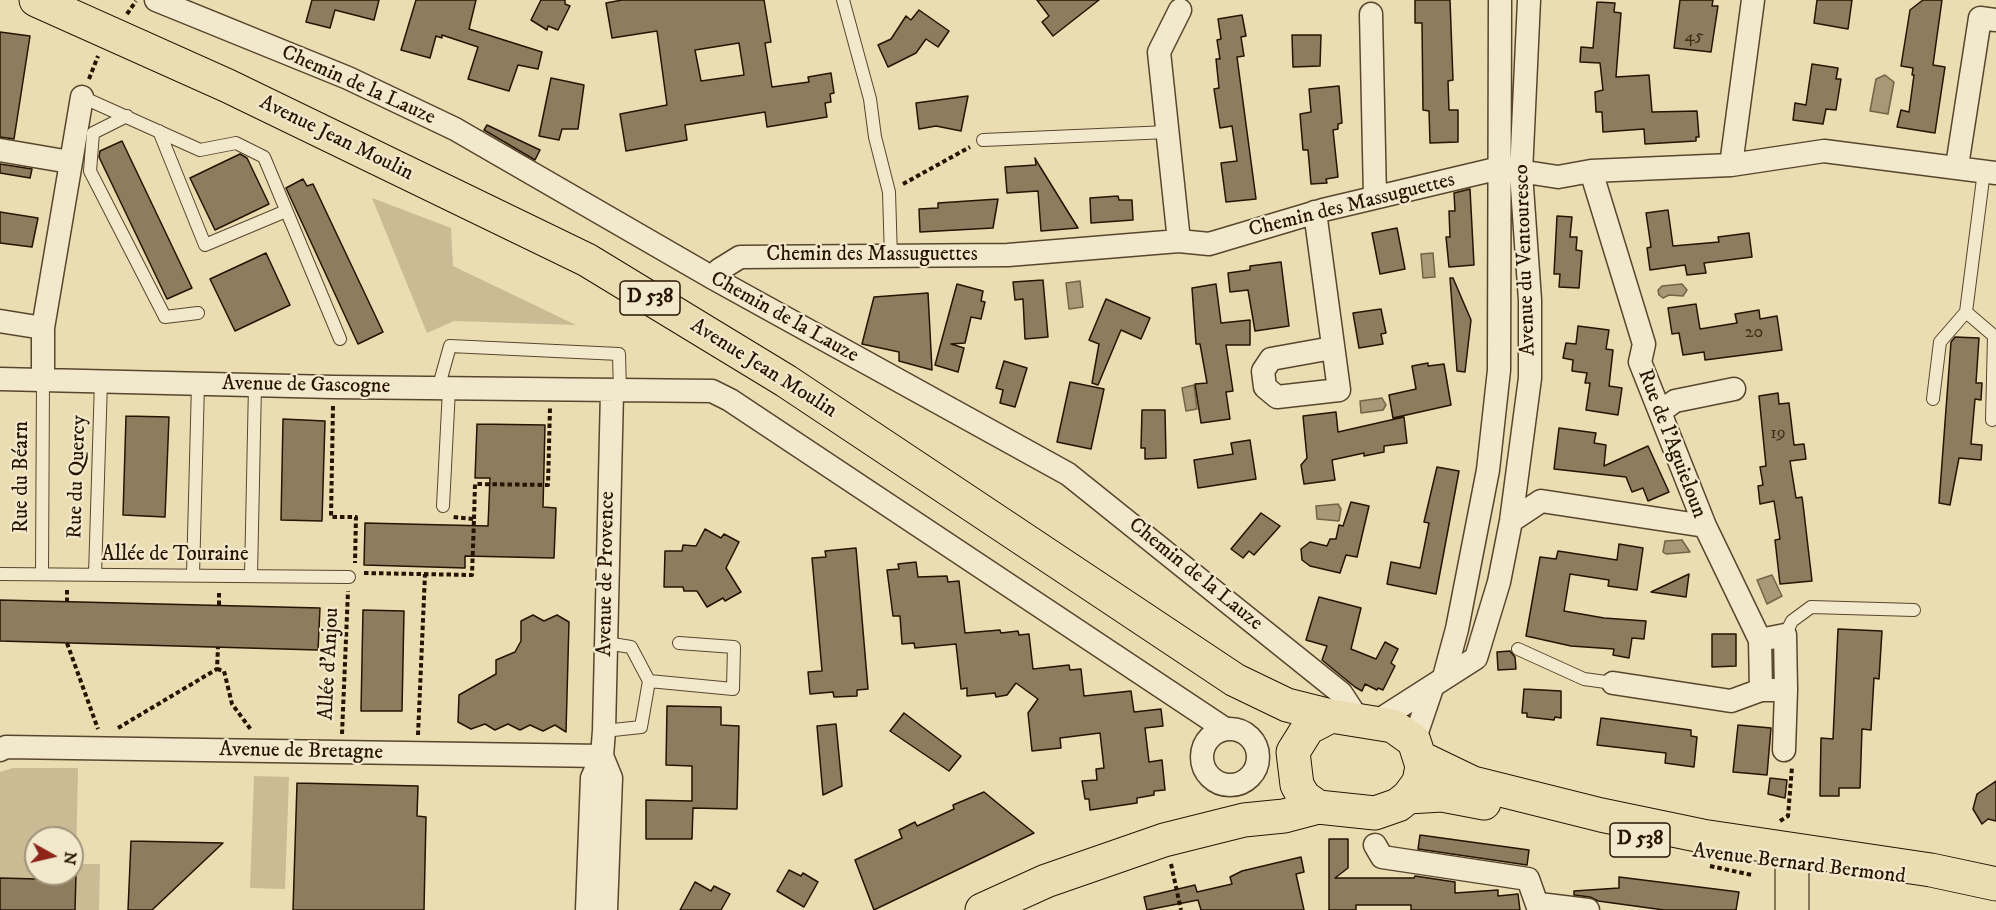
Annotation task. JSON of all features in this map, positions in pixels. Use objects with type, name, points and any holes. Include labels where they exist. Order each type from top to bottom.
[{"type":"main road","name":"Avenue Jean Moulin","points":[[36,0],[228,86],[586,260],[786,381],[1234,680],[1287,705],[1355,719]]},
{"type":"main road","name":"Avenue Jean Moulin","points":[[1234,680],[1277,720],[1295,758]]},
{"type":"main road","points":[[1244,820],[1273,795],[1295,758],[1308,728],[1355,719],[1394,726],[1418,749],[1419,782],[1408,797],[1387,810],[1374,813],[1369,832],[1318,807],[1304,797],[1297,785],[1295,758]]},
{"type":"main road","name":"Avenue Bernard Bermond","points":[[1418,749],[1473,783],[1601,815],[1701,836],[1931,870],[1988,883]]},
{"type":"main road","name":"Avenue Bernard Bermond","points":[[1408,797],[1443,795],[1698,853],[1930,881],[1988,883]]},
{"type":"main road","points":[[982,910],[1090,865],[1164,840],[1244,820],[1284,816],[1318,807]]},
{"type":"main road","points":[[1792,866],[1792,910]]},
{"type":"street","name":"Chemin de la Lauze","points":[[156,0],[348,78],[455,129],[713,278],[1068,474],[1341,693],[1355,719]]},
{"type":"street","name":"Avenue du Ventouresco","points":[[1355,719],[1438,683],[1476,658],[1499,582],[1511,521],[1530,378],[1530,300],[1510,171],[1500,0]]},
{"type":"street","name":"Avenue du Ventouresco","points":[[1418,749],[1457,629],[1488,470],[1499,370],[1510,171],[1528,0]]},
{"type":"street","points":[[1731,165],[1753,0]]},
{"type":"street","points":[[1179,241],[1159,52],[1180,10]]},
{"type":"street","points":[[1371,14],[1375,197]]},
{"type":"street","points":[[1957,166],[1980,18],[1996,20]]},
{"type":"street","points":[[43,380],[43,327],[82,97]]},
{"type":"street","points":[[0,150],[70,162]]},
{"type":"street","name":"Chemin des Massuguettes","points":[[713,278],[719,270],[740,257],[891,258],[1008,255],[1179,241],[1209,244],[1315,212],[1375,197],[1510,171],[1558,177],[1591,171],[1731,165],[1824,151],[1957,166],[1990,172]]},
{"type":"street","name":"Rue de l'Aguieloun","points":[[1591,171],[1644,344],[1640,362],[1705,526]]},
{"type":"street","points":[[1315,212],[1332,348]]},
{"type":"street","points":[[0,321],[43,327]]},
{"type":"street","name":"Avenue de Gascogne","points":[[0,378],[333,387],[616,392],[697,389],[712,391],[730,400],[1225,729]]},
{"type":"street","points":[[1660,412],[1675,400],[1734,388]]},
{"type":"street","name":"Avenue de Provence","points":[[587,910],[592,778],[602,756],[604,731],[616,392]]},
{"type":"street","name":"Rue de l'Aguieloun","points":[[1511,521],[1541,501],[1705,526]]},
{"type":"street","points":[[1705,526],[1760,640],[1761,690]]},
{"type":"street","points":[[1760,640],[1785,635],[1784,750]]},
{"type":"street","points":[[1613,682],[1731,701],[1761,690],[1786,690]]},
{"type":"street","name":"Avenue de Bretagne","points":[[0,750],[6,747],[102,743],[273,751],[602,756]]},
{"type":"street","name":"Avenue de Provence","points":[[602,756],[611,778],[606,910]]},
{"type":"street","points":[[1369,832],[1382,857],[1528,879],[1539,907],[1588,910]]},
{"type":"lane","points":[[843,0],[870,99],[875,137],[889,192],[891,258]]},
{"type":"lane","points":[[82,97],[200,150],[236,143],[264,157],[340,339]]},
{"type":"lane","points":[[127,116],[93,133],[90,171],[165,318],[198,313]]},
{"type":"lane","points":[[159,131],[205,245],[286,212]]},
{"type":"lane","points":[[983,140],[1168,132]]},
{"type":"lane","points":[[1934,399],[1940,342],[1966,312],[1990,172]]},
{"type":"lane","points":[[1966,312],[1995,336],[1992,420]]},
{"type":"lane","points":[[444,506],[443,389],[450,346],[620,354],[616,392]]},
{"type":"lane","name":"Rue du Béarn","points":[[42,574],[43,380]]},
{"type":"lane","name":"Rue du Quercy","points":[[94,575],[101,381]]},
{"type":"lane","points":[[193,575],[198,384]]},
{"type":"lane","points":[[251,576],[255,385]]},
{"type":"lane","name":"Allée de Touraine","points":[[0,574],[349,577]]},
{"type":"lane","points":[[1785,635],[1792,621],[1811,607],[1914,610]]},
{"type":"lane","points":[[604,731],[641,728],[649,681],[631,647],[606,643]]},
{"type":"lane","points":[[649,681],[733,689],[734,647],[679,643]]},
{"type":"lane","points":[[1518,649],[1584,679],[1613,682]]},
{"type":"path","points":[[82,97],[102,47]]},
{"type":"path","points":[[889,192],[983,140]]},
{"type":"path","name":"Allée d'Anjou","points":[[333,387],[331,517],[356,517],[355,568],[349,577],[341,752]]},
{"type":"path","points":[[368,573],[472,575],[474,484],[548,485],[550,390]]},
{"type":"path","points":[[444,506],[448,517],[474,519]]},
{"type":"path","points":[[417,753],[424,574]]},
{"type":"path","points":[[67,643],[102,743],[217,669],[224,671],[232,704],[244,723],[273,751]]},
{"type":"path","points":[[217,669],[218,647]]},
{"type":"path","points":[[1778,822],[1788,816],[1794,752],[1784,750]]},
{"type":"path","points":[[1168,855],[1181,910]]},
{"type":"shaded area","points":[[1885,75],[1894,82],[1888,114],[1870,111],[1876,79]]},
{"type":"shaded area","points":[[372,198],[451,228],[453,266],[576,325],[454,321],[427,333]]},
{"type":"shaded area","points":[[1433,253],[1435,277],[1423,278],[1421,254]]},
{"type":"shaded area","points":[[1080,281],[1083,307],[1069,309],[1066,283]]},
{"type":"shaded area","points":[[1682,284],[1687,290],[1683,296],[1669,295],[1663,298],[1659,295],[1658,290],[1662,286]]},
{"type":"shaded area","points":[[1194,385],[1197,409],[1186,411],[1182,388]]},
{"type":"shaded area","points":[[1382,398],[1386,405],[1383,410],[1361,413],[1360,401]]},
{"type":"shaded area","points":[[1338,504],[1341,509],[1339,521],[1317,519],[1316,506]]},
{"type":"shaded area","points":[[1682,540],[1690,552],[1666,554],[1663,552],[1665,541]]},
{"type":"shaded area","points":[[1772,575],[1782,596],[1767,604],[1757,580]]},
{"type":"shaded area","points":[[13,768],[78,768],[77,826],[24,826],[24,886],[84,886],[84,864],[100,864],[99,910],[0,910],[0,772]]},
{"type":"shaded area","points":[[254,776],[289,777],[285,889],[250,888]]},
{"type":"building","points":[[312,0],[379,0],[374,20],[335,10],[330,28],[306,22]]},
{"type":"building","points":[[416,0],[476,0],[469,29],[542,52],[538,69],[518,65],[509,91],[468,79],[478,47],[442,35],[442,38],[436,36],[430,58],[401,50]]},
{"type":"building","points":[[541,0],[565,0],[565,4],[570,6],[558,30],[548,26],[547,30],[531,20]]},
{"type":"building","points":[[622,0],[764,0],[771,42],[765,43],[772,87],[809,82],[808,77],[831,73],[834,93],[830,94],[831,102],[825,103],[827,117],[767,127],[765,112],[685,125],[687,140],[626,151],[620,114],[667,105],[657,31],[612,38],[606,3]],"holes":[[[739,43],[744,75],[701,81],[695,50]]]},
{"type":"building","points":[[1037,0],[1099,0],[1053,36],[1042,22],[1049,16]]},
{"type":"building","points":[[1415,0],[1450,0],[1453,80],[1448,81],[1449,110],[1458,110],[1458,142],[1430,143],[1429,111],[1423,110],[1422,23],[1415,23]]},
{"type":"building","points":[[1680,0],[1713,0],[1712,6],[1718,6],[1711,52],[1674,48]]},
{"type":"building","points":[[1817,0],[1852,0],[1848,29],[1814,23]]},
{"type":"building","points":[[1923,0],[1942,0],[1933,65],[1945,67],[1935,133],[1897,127],[1901,110],[1909,112],[1914,75],[1912,75],[1913,68],[1901,66],[1910,10]]},
{"type":"building","points":[[1597,2],[1615,3],[1614,12],[1621,13],[1616,77],[1649,75],[1652,112],[1697,111],[1699,137],[1696,137],[1696,141],[1645,144],[1644,129],[1603,132],[1602,112],[1596,112],[1595,92],[1603,90],[1600,63],[1580,62],[1581,47],[1593,48]]},
{"type":"building","points":[[919,10],[949,31],[938,47],[926,39],[916,53],[888,67],[878,45],[891,39],[906,16],[911,20]]},
{"type":"building","points":[[1242,15],[1246,36],[1241,37],[1244,56],[1237,57],[1256,199],[1226,202],[1221,163],[1237,161],[1232,126],[1220,128],[1214,89],[1219,88],[1216,59],[1220,59],[1217,40],[1221,39],[1218,19]]},
{"type":"building","points":[[0,32],[30,36],[14,139],[0,137]]},
{"type":"building","points":[[1292,35],[1321,35],[1320,66],[1293,67]]},
{"type":"building","points":[[1812,64],[1838,68],[1836,79],[1841,79],[1836,110],[1826,109],[1823,124],[1793,120],[1795,103],[1806,105]]},
{"type":"building","points":[[551,78],[584,85],[578,129],[562,129],[559,140],[539,136]]},
{"type":"building","points":[[1339,86],[1342,123],[1338,124],[1338,129],[1333,130],[1338,177],[1326,179],[1327,183],[1311,184],[1308,150],[1303,150],[1300,114],[1311,112],[1309,89]]},
{"type":"building","points":[[968,96],[961,131],[936,126],[919,129],[916,103]]},
{"type":"building","points":[[487,125],[540,150],[535,160],[484,130]]},
{"type":"building","points":[[122,141],[192,288],[167,299],[99,157],[100,151]]},
{"type":"building","points":[[240,154],[247,158],[269,204],[215,230],[190,178]]},
{"type":"building","points":[[1035,158],[1078,228],[1041,231],[1038,191],[1007,193],[1005,167],[1036,165]]},
{"type":"building","points":[[0,164],[32,169],[30,178],[0,173]]},
{"type":"building","points":[[303,179],[307,186],[313,184],[383,332],[358,344],[286,188]]},
{"type":"building","points":[[1470,189],[1474,265],[1449,267],[1446,237],[1450,237],[1449,211],[1455,211],[1454,193]]},
{"type":"building","points":[[1118,196],[1119,200],[1132,200],[1133,220],[1091,223],[1090,198]]},
{"type":"building","points":[[998,199],[993,228],[920,232],[919,209],[938,208],[938,203]]},
{"type":"building","points":[[1668,210],[1673,246],[1719,242],[1718,237],[1749,233],[1752,257],[1704,263],[1706,273],[1687,275],[1685,265],[1650,270],[1647,248],[1651,247],[1646,213]]},
{"type":"building","points":[[0,212],[38,218],[32,247],[0,243]]},
{"type":"building","points":[[1557,216],[1572,217],[1570,237],[1577,237],[1576,250],[1582,251],[1579,288],[1559,287],[1560,274],[1554,274]]},
{"type":"building","points":[[1397,228],[1405,269],[1380,274],[1372,233]]},
{"type":"building","points":[[266,253],[290,305],[235,331],[210,279]]},
{"type":"building","points":[[1281,262],[1289,326],[1255,331],[1248,290],[1230,292],[1228,273],[1250,270],[1250,266]]},
{"type":"building","points":[[1450,278],[1453,278],[1471,320],[1465,372],[1457,371]]},
{"type":"building","points":[[1043,280],[1048,337],[1025,339],[1023,299],[1015,300],[1013,282]]},
{"type":"building","points":[[957,284],[983,291],[981,301],[985,302],[981,319],[971,317],[965,343],[951,344],[964,348],[958,372],[935,365]]},
{"type":"building","points":[[1216,284],[1221,323],[1250,320],[1250,345],[1226,345],[1233,391],[1226,392],[1230,419],[1201,423],[1195,384],[1207,383],[1200,344],[1196,344],[1192,288]]},
{"type":"building","points":[[928,293],[932,370],[899,361],[899,352],[862,344],[874,297]]},
{"type":"building","points":[[1106,299],[1150,318],[1141,339],[1121,330],[1098,385],[1092,383],[1099,344],[1089,340]]},
{"type":"building","points":[[1696,304],[1700,329],[1737,323],[1735,314],[1759,310],[1760,319],[1777,316],[1782,350],[1705,360],[1704,352],[1683,355],[1679,333],[1672,334],[1668,308]]},
{"type":"building","points":[[1381,309],[1386,333],[1381,334],[1383,344],[1359,348],[1353,313]]},
{"type":"building","points":[[1578,326],[1609,330],[1606,349],[1613,350],[1609,386],[1622,388],[1618,415],[1586,410],[1590,383],[1585,383],[1587,373],[1572,371],[1573,360],[1563,358],[1566,343],[1576,344]]},
{"type":"building","points":[[1955,337],[1979,338],[1976,383],[1982,383],[1981,400],[1975,399],[1971,444],[1982,445],[1981,460],[1959,458],[1950,505],[1939,503],[1951,342]]},
{"type":"building","points":[[1004,361],[1027,368],[1015,407],[1000,403],[1003,390],[996,388]]},
{"type":"building","points":[[1428,363],[1428,366],[1444,364],[1451,405],[1393,418],[1389,395],[1416,389],[1412,366]]},
{"type":"building","points":[[1070,382],[1104,389],[1091,449],[1057,442]]},
{"type":"building","points":[[1778,393],[1779,404],[1789,403],[1794,445],[1804,444],[1806,459],[1790,461],[1796,498],[1802,497],[1812,581],[1780,584],[1775,540],[1780,539],[1774,501],[1760,504],[1758,486],[1763,485],[1760,467],[1766,466],[1759,396]]},
{"type":"building","points":[[1142,410],[1165,410],[1166,458],[1145,459],[1145,448],[1141,448]]},
{"type":"building","points":[[1336,412],[1338,432],[1404,417],[1407,443],[1384,446],[1384,452],[1364,456],[1364,453],[1332,460],[1335,480],[1304,484],[1301,465],[1307,458],[1303,416]]},
{"type":"building","points":[[126,416],[169,417],[165,517],[123,515]]},
{"type":"building","points":[[283,419],[325,421],[322,521],[281,520]]},
{"type":"building","points":[[477,424],[545,425],[543,507],[556,508],[554,558],[465,556],[465,568],[364,565],[365,523],[488,526],[490,478],[475,478]]},
{"type":"building","points":[[1559,428],[1596,433],[1594,443],[1606,445],[1604,466],[1648,446],[1669,492],[1648,501],[1643,488],[1632,492],[1626,477],[1554,469]]},
{"type":"building","points":[[1250,440],[1256,479],[1198,488],[1194,460],[1233,454],[1231,443]]},
{"type":"building","points":[[1437,467],[1459,471],[1436,594],[1387,584],[1391,562],[1420,568],[1429,523],[1424,522]]},
{"type":"building","points":[[1351,502],[1369,506],[1357,557],[1346,555],[1340,573],[1310,566],[1302,560],[1301,549],[1310,542],[1327,546],[1330,539],[1336,539],[1339,525],[1343,526]]},
{"type":"building","points":[[1261,513],[1280,526],[1254,555],[1249,551],[1243,558],[1231,549]]},
{"type":"building","points":[[705,529],[721,538],[724,534],[739,542],[726,568],[741,592],[707,607],[697,591],[684,591],[683,587],[664,587],[665,551],[682,551],[683,545],[696,546]]},
{"type":"building","points":[[1619,544],[1643,548],[1637,590],[1608,586],[1609,580],[1570,574],[1564,611],[1604,618],[1646,621],[1644,639],[1632,638],[1629,658],[1613,655],[1614,649],[1571,646],[1526,636],[1540,557],[1556,559],[1558,551],[1617,560]]},
{"type":"building","points":[[856,548],[868,689],[857,690],[857,696],[834,697],[833,692],[810,694],[808,672],[822,671],[812,558],[826,557],[825,551]]},
{"type":"building","points":[[916,562],[918,577],[947,576],[948,582],[959,581],[965,633],[1000,630],[1001,633],[1018,631],[1019,635],[1029,634],[1033,669],[1069,665],[1070,670],[1081,669],[1084,696],[1131,691],[1134,712],[1161,709],[1163,726],[1145,728],[1149,762],[1162,760],[1165,790],[1154,791],[1154,795],[1137,798],[1137,803],[1090,810],[1089,799],[1085,799],[1082,781],[1097,780],[1096,769],[1104,768],[1100,733],[1060,738],[1061,748],[1032,751],[1028,713],[1038,699],[1016,683],[1007,695],[996,697],[995,693],[967,696],[967,688],[961,689],[956,644],[915,648],[914,643],[902,644],[900,616],[893,616],[887,570],[899,569],[898,564]]},
{"type":"building","points":[[1689,574],[1686,597],[1651,592]]},
{"type":"building","points":[[1319,597],[1361,608],[1351,649],[1376,659],[1385,642],[1398,649],[1391,663],[1395,666],[1383,690],[1378,688],[1377,690],[1365,684],[1362,691],[1355,687],[1322,660],[1327,646],[1306,640]]},
{"type":"building","points":[[0,600],[320,608],[318,650],[0,641]]},
{"type":"building","points":[[363,610],[404,611],[402,711],[361,711]]},
{"type":"building","points":[[533,615],[544,621],[557,615],[569,622],[566,732],[555,725],[543,731],[530,725],[520,730],[508,724],[495,730],[485,724],[471,729],[458,722],[459,695],[496,674],[496,660],[515,652],[521,641],[521,621]]},
{"type":"building","points":[[1838,629],[1882,631],[1879,679],[1874,678],[1871,730],[1862,729],[1860,788],[1839,788],[1839,796],[1820,796],[1821,738],[1833,739]]},
{"type":"building","points":[[1712,634],[1736,634],[1736,666],[1712,667]]},
{"type":"building","points":[[1510,651],[1515,657],[1516,669],[1498,670],[1497,652]]},
{"type":"building","points":[[1524,689],[1561,691],[1561,718],[1555,717],[1554,720],[1527,717],[1527,713],[1522,713]]},
{"type":"building","points":[[667,706],[721,707],[721,725],[739,726],[737,809],[693,808],[692,839],[646,839],[646,800],[692,801],[692,766],[666,765]]},
{"type":"building","points":[[904,713],[961,756],[949,771],[890,731]]},
{"type":"building","points":[[1601,718],[1691,730],[1691,736],[1697,737],[1694,767],[1665,763],[1666,753],[1597,745]]},
{"type":"building","points":[[836,724],[842,786],[823,795],[817,726]]},
{"type":"building","points":[[1738,725],[1771,728],[1767,775],[1733,772]]},
{"type":"building","points":[[1770,778],[1787,780],[1785,798],[1768,794]]},
{"type":"building","points":[[1996,781],[1996,821],[1988,819],[1982,824],[1973,809],[1977,794]]},
{"type":"building","points":[[297,783],[418,786],[417,816],[426,817],[424,910],[293,910]]},
{"type":"building","points":[[984,792],[1034,833],[874,910],[855,860],[902,838],[899,830],[915,822],[917,826],[954,809],[953,805]]},
{"type":"building","points":[[1420,835],[1529,850],[1527,865],[1418,849]]},
{"type":"building","points":[[1329,839],[1348,839],[1348,868],[1335,878],[1414,878],[1415,876],[1455,882],[1455,893],[1498,890],[1498,896],[1518,894],[1520,910],[1411,910],[1411,905],[1356,905],[1356,910],[1329,910]]},
{"type":"building","points":[[131,841],[223,843],[152,910],[128,910]]},
{"type":"building","points":[[1301,857],[1304,872],[1296,874],[1304,910],[1201,910],[1198,900],[1147,910],[1144,897],[1195,885],[1197,892],[1232,884],[1230,877],[1242,871]]},
{"type":"building","points":[[789,870],[801,876],[803,873],[818,882],[804,907],[777,891]]},
{"type":"building","points":[[1619,877],[1739,892],[1736,910],[1664,910],[1598,901],[1590,897],[1574,895],[1574,891],[1619,888]]},
{"type":"building","points":[[0,878],[24,879],[24,886],[76,886],[75,910],[0,910]]},
{"type":"building","points":[[695,882],[711,891],[714,886],[730,894],[721,910],[680,910]]}]
